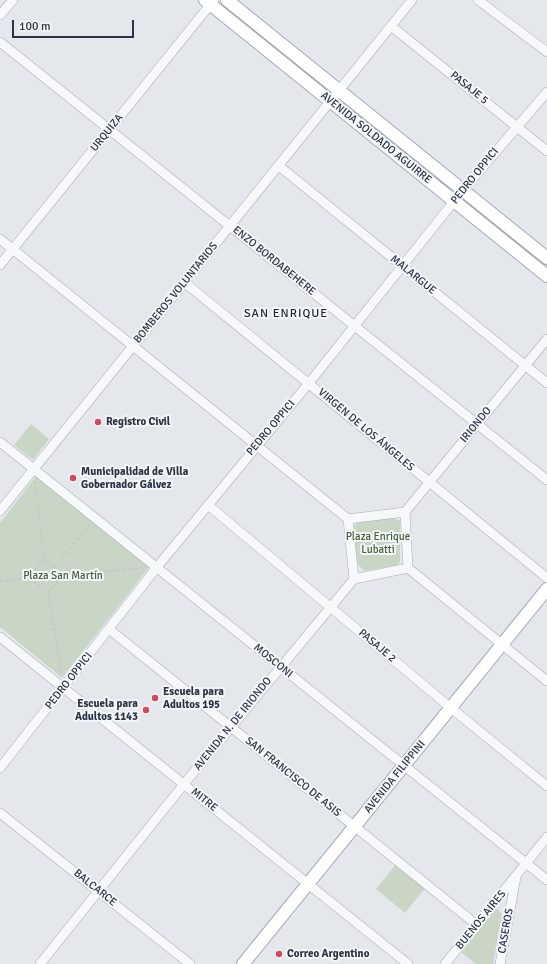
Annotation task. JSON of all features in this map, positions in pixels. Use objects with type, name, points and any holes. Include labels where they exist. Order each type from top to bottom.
[{"type":"main road","name":"AVENIDA SOLDADO AGUIRRE","points":[[227,0],[547,258]]},
{"type":"main road","name":"AVENIDA SOLDADO AGUIRRE","points":[[210,2],[547,276]]},
{"type":"main road","name":"AVENIDA FILIPPINI","points":[[243,964],[547,589]]},
{"type":"street","points":[[0,15],[13,0]]},
{"type":"street","name":"BOMBEROS VOLUNTARIOS","points":[[0,511],[412,0]]},
{"type":"street","points":[[478,0],[547,52]]},
{"type":"street","name":"URQUIZA","points":[[0,265],[210,2]]},
{"type":"street","name":"PASAJE 5","points":[[391,26],[547,151]]},
{"type":"street","name":"ENZO BORDABEHERE","points":[[0,42],[547,480]]},
{"type":"street","name":"PEDRO OPPICI","points":[[0,768],[157,567],[309,383],[463,190],[516,126],[547,92]]},
{"type":"street","name":"MALARGUE","points":[[278,166],[547,383]]},
{"type":"street","points":[[0,239],[348,519],[354,579],[408,568]]},
{"type":"street","name":"VIRGEN DE LOS ÁNGELES","points":[[184,282],[547,578]]},
{"type":"street","name":"IRIONDO","points":[[406,512],[547,339]]},
{"type":"street","name":"MOSCONI","points":[[0,442],[527,862],[547,880]]},
{"type":"street","name":"PASAJE 2","points":[[208,505],[451,708],[547,786]]},
{"type":"street","points":[[348,519],[406,512],[408,568],[547,681]]},
{"type":"street","name":"AVENIDA N. DE IRIONDO","points":[[40,964],[230,727],[354,579]]},
{"type":"street","name":"SAN FRANCISCO DE ASIS","points":[[109,629],[477,925]]},
{"type":"street","name":"MITRE","points":[[0,637],[309,883],[408,964]]},
{"type":"street","name":"BALCARCE","points":[[0,813],[190,964]]},
{"type":"street","points":[[527,862],[547,837]]},
{"type":"street","name":"BUENOS AIRES","points":[[445,964],[527,862]]},
{"type":"street","name":"CASEROS","points":[[500,964],[516,875]]},
{"type":"path","points":[[34,469],[44,559],[54,568],[63,575],[157,567]]},
{"type":"path","points":[[54,568],[95,518]]},
{"type":"path","points":[[29,578],[44,559]]},
{"type":"path","points":[[48,593],[63,575]]},
{"type":"path","points":[[0,581],[29,578],[48,593],[64,688]]},
{"type":"green space","points":[[225,6],[329,90],[328,92],[223,8]]},
{"type":"green space","points":[[349,105],[453,189],[452,191],[449,191],[347,107]]},
{"type":"green space","points":[[469,201],[547,263],[547,270],[467,206]]},
{"type":"green space","points":[[31,424],[49,439],[33,460],[14,445]]},
{"type":"green space","name":"Plaza San Martín","points":[[37,475],[151,565],[62,678],[0,627],[0,523]]},
{"type":"green space","name":"Plaza Enrique Lubatti","points":[[394,518],[400,521],[400,562],[397,565],[364,571],[358,564],[352,528],[357,523],[362,521]]},
{"type":"green space","points":[[396,864],[425,888],[405,913],[376,889]]},
{"type":"green space","points":[[498,909],[502,915],[493,964],[476,964],[461,952],[494,910]]},
{"type":"place","name":"Registro Civil","points":[[98,422]]},
{"type":"place","name":"Municipalidad de Villa Gobernador Gálvez","points":[[73,478]]},
{"type":"place","name":"Escuela para Adultos 195","points":[[155,698]]},
{"type":"place","name":"Escuela para Adultos 1143","points":[[146,710]]},
{"type":"place","name":"Correo Argentino","points":[[279,954]]},
{"type":"district","name":"SAN ENRIQUE","points":[[286,314]]}]
